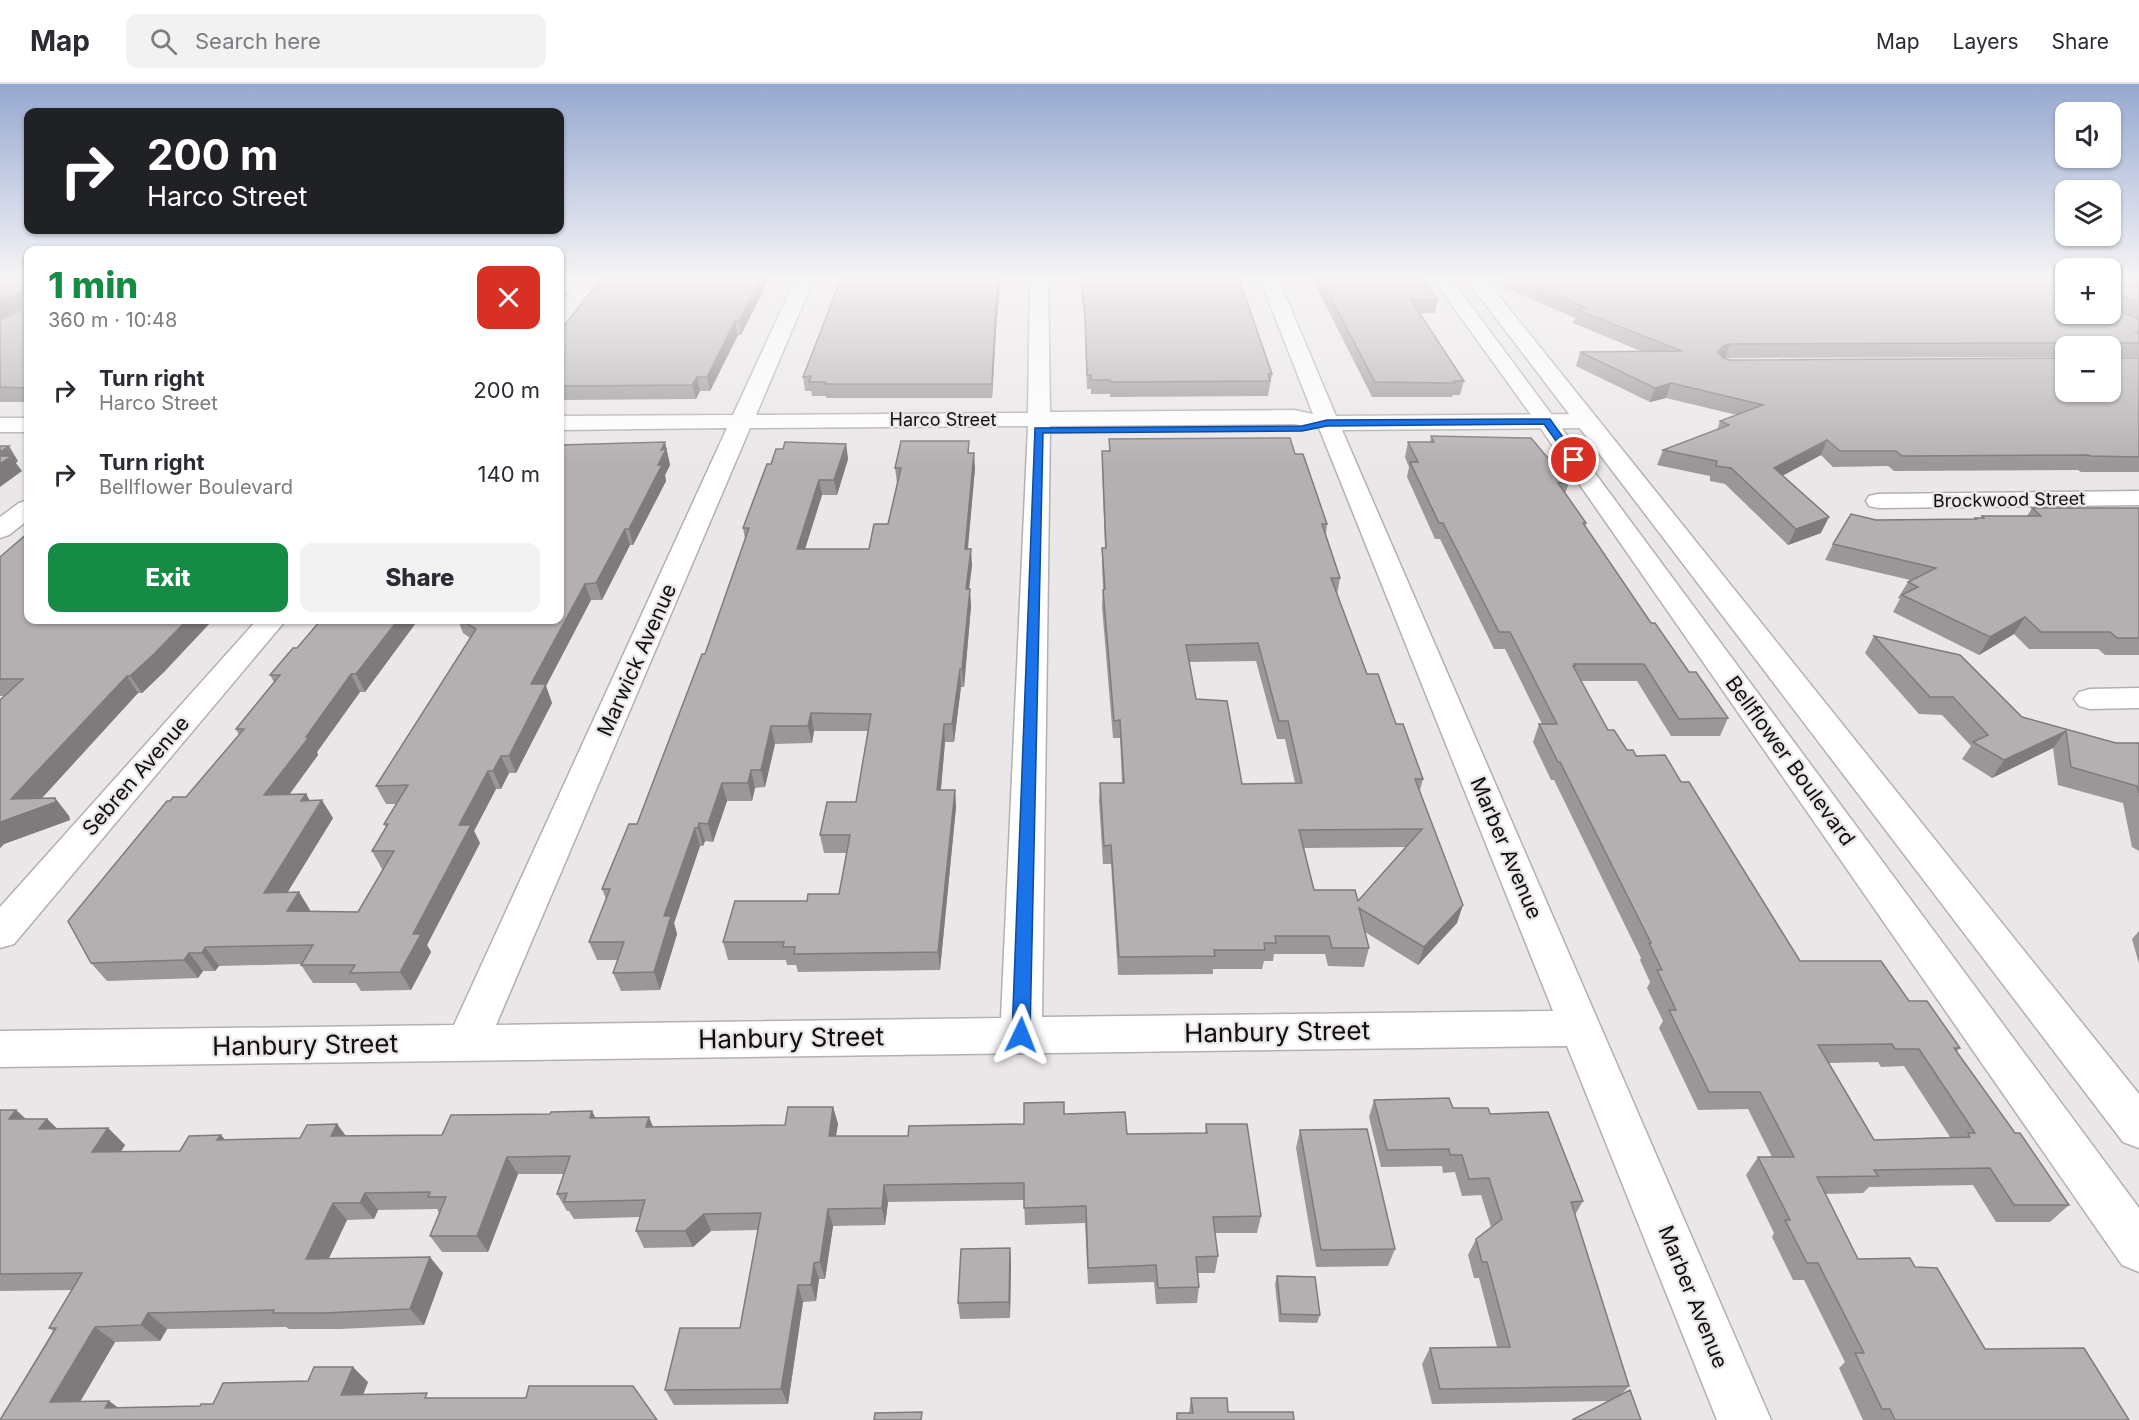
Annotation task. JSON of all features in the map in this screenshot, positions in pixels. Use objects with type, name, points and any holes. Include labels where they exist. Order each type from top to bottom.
[{"type":"street","name":"Marwick Avenue","points":[[467,1042],[779,338]]},
{"type":"street","points":[[1021,1035],[1039,424],[1039,338]]},
{"type":"street","name":"Marber Avenue","points":[[1293,338],[1744,1420]]},
{"type":"street","name":"Bellflower Boulevard","points":[[1486,338],[2139,1248]]},
{"type":"street","points":[[1522,338],[2139,1128]]},
{"type":"street","name":"Harco Street","points":[[564,434],[740,427],[1039,424],[1302,428],[1327,423],[1586,421]]},
{"type":"street","name":"Harco Street","points":[[564,423],[740,427]]},
{"type":"street","points":[[0,425],[24,425]]},
{"type":"street","points":[[0,436],[24,436]]},
{"type":"street","name":"Brockwood Street","points":[[1878,501],[2139,498]]},
{"type":"street","points":[[0,530],[24,511]]},
{"type":"street","name":"Sebren Avenue","points":[[0,933],[269,624]]},
{"type":"street","points":[[2090,699],[2139,698]]},
{"type":"street","name":"Hanbury Street","points":[[0,1049],[1582,1028]]},
{"type":"building","points":[[0,338],[24,338],[24,388],[0,387]]},
{"type":"building","points":[[564,338],[726,338],[707,377],[697,377],[692,385],[564,386]]},
{"type":"building","points":[[818,338],[994,338],[992,384],[824,384],[825,382],[809,382],[811,376],[803,377]]},
{"type":"building","points":[[1086,338],[1260,338],[1272,374],[1268,374],[1270,381],[1111,382],[1110,380],[1091,380],[1091,375],[1087,375]]},
{"type":"building","points":[[1352,338],[1436,338],[1464,381],[1454,381],[1455,383],[1375,382]]},
{"type":"building","points":[[1650,338],[2055,338],[2055,343],[1730,344],[1723,346],[1718,352],[1723,358],[1730,360],[2055,358],[2055,402],[2121,402],[2121,358],[2139,358],[2139,457],[1902,456],[1896,451],[1840,451],[1827,440],[1774,468],[1829,517],[1796,529],[1731,468],[1716,466],[1717,461],[1663,450],[1729,425],[1720,421],[1763,405],[1671,383],[1655,388],[1580,352],[1682,351]]},
{"type":"building","points":[[2121,338],[2139,338],[2139,343],[2121,343]]},
{"type":"building","points":[[1431,436],[1531,438],[1569,483],[1558,483],[1651,623],[1655,623],[1689,672],[1696,672],[1728,718],[1679,719],[1644,664],[1574,664],[1573,666],[1608,730],[1614,730],[1627,750],[1633,750],[1636,756],[1665,755],[1681,782],[1689,782],[1800,961],[1881,961],[1909,1001],[1927,1001],[1960,1048],[1954,1048],[2015,1133],[2020,1133],[2069,1205],[2014,1205],[1990,1168],[1874,1170],[1878,1176],[1817,1177],[1858,1259],[1910,1258],[1915,1267],[1937,1268],[1985,1349],[2084,1348],[2129,1420],[1895,1420],[1890,1409],[1882,1409],[1855,1353],[1864,1353],[1818,1263],[1807,1263],[1785,1220],[1790,1220],[1758,1157],[1794,1157],[1760,1092],[1709,1092],[1669,1010],[1676,1010],[1657,970],[1662,970],[1649,943],[1651,943],[1539,724],[1557,724],[1510,632],[1499,632],[1443,523],[1439,523],[1410,462],[1418,462],[1408,442],[1434,442]],"holes":[[[1892,1044],[1895,1049],[1919,1049],[1975,1133],[1968,1133],[1970,1137],[1874,1140],[1818,1045]]]},
{"type":"building","points":[[1290,438],[1295,454],[1303,454],[1327,524],[1322,524],[1340,578],[1331,578],[1367,674],[1378,674],[1396,724],[1403,724],[1423,779],[1415,779],[1463,905],[1424,947],[1359,908],[1369,948],[1332,948],[1329,936],[1275,936],[1276,943],[1264,943],[1265,950],[1214,950],[1215,956],[1119,957],[1111,845],[1104,846],[1100,783],[1124,783],[1120,720],[1114,721],[1103,590],[1105,589],[1102,548],[1106,548],[1102,451],[1110,451],[1109,439]],"holes":[[[1258,643],[1279,721],[1288,721],[1302,783],[1242,784],[1227,701],[1196,699],[1186,645]],[[1422,829],[1358,901],[1355,890],[1314,890],[1299,830]]]},
{"type":"building","points":[[901,441],[969,441],[968,453],[974,453],[965,549],[971,549],[966,589],[970,589],[962,669],[960,669],[952,724],[944,724],[937,790],[955,790],[938,952],[794,954],[795,947],[783,947],[784,942],[723,942],[735,901],[807,901],[808,894],[839,894],[850,835],[820,835],[827,802],[856,802],[871,714],[811,713],[808,726],[771,726],[761,770],[751,770],[748,783],[722,783],[708,824],[699,823],[698,828],[695,828],[664,916],[671,916],[654,972],[613,973],[624,942],[589,942],[610,889],[602,889],[629,824],[637,824],[702,654],[705,654],[749,528],[743,528],[767,464],[771,464],[776,449],[783,449],[785,442],[846,444],[834,480],[819,480],[797,549],[869,549],[874,524],[888,524],[901,468],[895,468]]},
{"type":"building","points":[[665,442],[661,450],[666,449],[658,465],[662,465],[629,529],[625,529],[596,583],[585,584],[564,623],[564,445]]},
{"type":"building","points":[[0,446],[9,446],[0,452]]},
{"type":"building","points":[[0,456],[12,456],[0,464]]},
{"type":"building","points":[[2032,508],[2139,508],[2139,638],[2117,638],[2110,632],[2041,632],[2025,617],[1990,637],[1902,595],[1918,587],[1908,582],[1936,568],[1833,544],[1851,514],[1876,520],[2041,516]]},
{"type":"building","points":[[24,536],[24,624],[183,624],[154,654],[130,676],[127,676],[11,799],[55,798],[56,802],[0,822],[0,700],[23,679],[0,679],[0,557]]},
{"type":"building","points":[[318,624],[395,624],[356,674],[351,674],[306,737],[309,737],[264,795],[306,794],[301,801],[322,800],[264,893],[299,892],[287,911],[358,912],[394,851],[372,851],[388,824],[384,824],[408,785],[376,786],[476,629],[468,624],[563,624],[531,684],[545,684],[545,686],[509,756],[501,756],[493,771],[488,771],[459,825],[471,825],[413,934],[421,934],[400,972],[350,973],[355,965],[301,965],[313,945],[205,947],[202,953],[189,953],[184,960],[91,963],[68,921],[167,801],[173,797],[186,797],[244,729],[236,729],[280,675],[270,675]]},
{"type":"building","points":[[1874,636],[1960,655],[2022,717],[2116,743],[2139,743],[2139,793],[2137,786],[2071,767],[2066,731],[2004,760],[1973,742],[1988,735],[1953,697],[1930,697]]},
{"type":"building","points":[[1449,1098],[1453,1108],[1488,1108],[1490,1114],[1548,1112],[1583,1201],[1571,1202],[1629,1386],[1440,1389],[1430,1348],[1510,1347],[1487,1262],[1482,1262],[1476,1239],[1502,1219],[1489,1178],[1469,1179],[1462,1155],[1450,1155],[1449,1149],[1387,1150],[1374,1100]]},
{"type":"building","points":[[1064,1102],[1064,1114],[1125,1112],[1127,1134],[1207,1133],[1206,1124],[1247,1124],[1261,1216],[1213,1217],[1218,1256],[1196,1257],[1199,1287],[1158,1288],[1156,1265],[1088,1268],[1086,1206],[1024,1208],[1024,1183],[884,1185],[882,1208],[828,1209],[820,1262],[814,1263],[811,1285],[798,1285],[781,1389],[665,1390],[680,1328],[740,1328],[761,1213],[704,1214],[685,1231],[636,1231],[645,1200],[564,1202],[567,1193],[557,1194],[570,1156],[507,1157],[477,1236],[430,1236],[446,1197],[428,1197],[430,1192],[365,1193],[360,1203],[333,1203],[306,1259],[430,1257],[410,1309],[324,1313],[273,1313],[274,1310],[148,1313],[141,1325],[95,1327],[50,1402],[109,1401],[105,1408],[200,1406],[201,1404],[213,1404],[223,1383],[308,1381],[314,1367],[353,1367],[341,1395],[427,1393],[425,1398],[526,1398],[529,1386],[633,1386],[657,1420],[0,1420],[56,1328],[49,1328],[82,1273],[0,1274],[0,1110],[16,1110],[9,1119],[47,1119],[39,1129],[108,1128],[92,1152],[180,1151],[189,1136],[221,1135],[217,1140],[300,1138],[307,1125],[337,1124],[331,1136],[442,1135],[451,1115],[550,1114],[551,1112],[592,1111],[590,1118],[649,1117],[646,1127],[785,1125],[788,1107],[833,1107],[829,1136],[908,1136],[909,1126],[1024,1124],[1024,1103]]},
{"type":"building","points":[[1367,1129],[1395,1249],[1321,1250],[1300,1130]]},
{"type":"building","points":[[1010,1248],[1009,1302],[958,1303],[961,1249]]},
{"type":"building","points":[[1277,1276],[1315,1277],[1320,1315],[1281,1314]]},
{"type":"building","points":[[1630,1390],[1641,1420],[1572,1420]]},
{"type":"building","points":[[1191,1398],[1227,1398],[1228,1412],[1293,1412],[1294,1420],[1177,1420],[1177,1413],[1193,1413]]},
{"type":"building","points":[[922,1412],[921,1420],[874,1420],[875,1413]]},
{"type":"route","points":[[1021,1035],[1039,430],[1302,428],[1327,423],[1546,421],[1574,460]]}]
